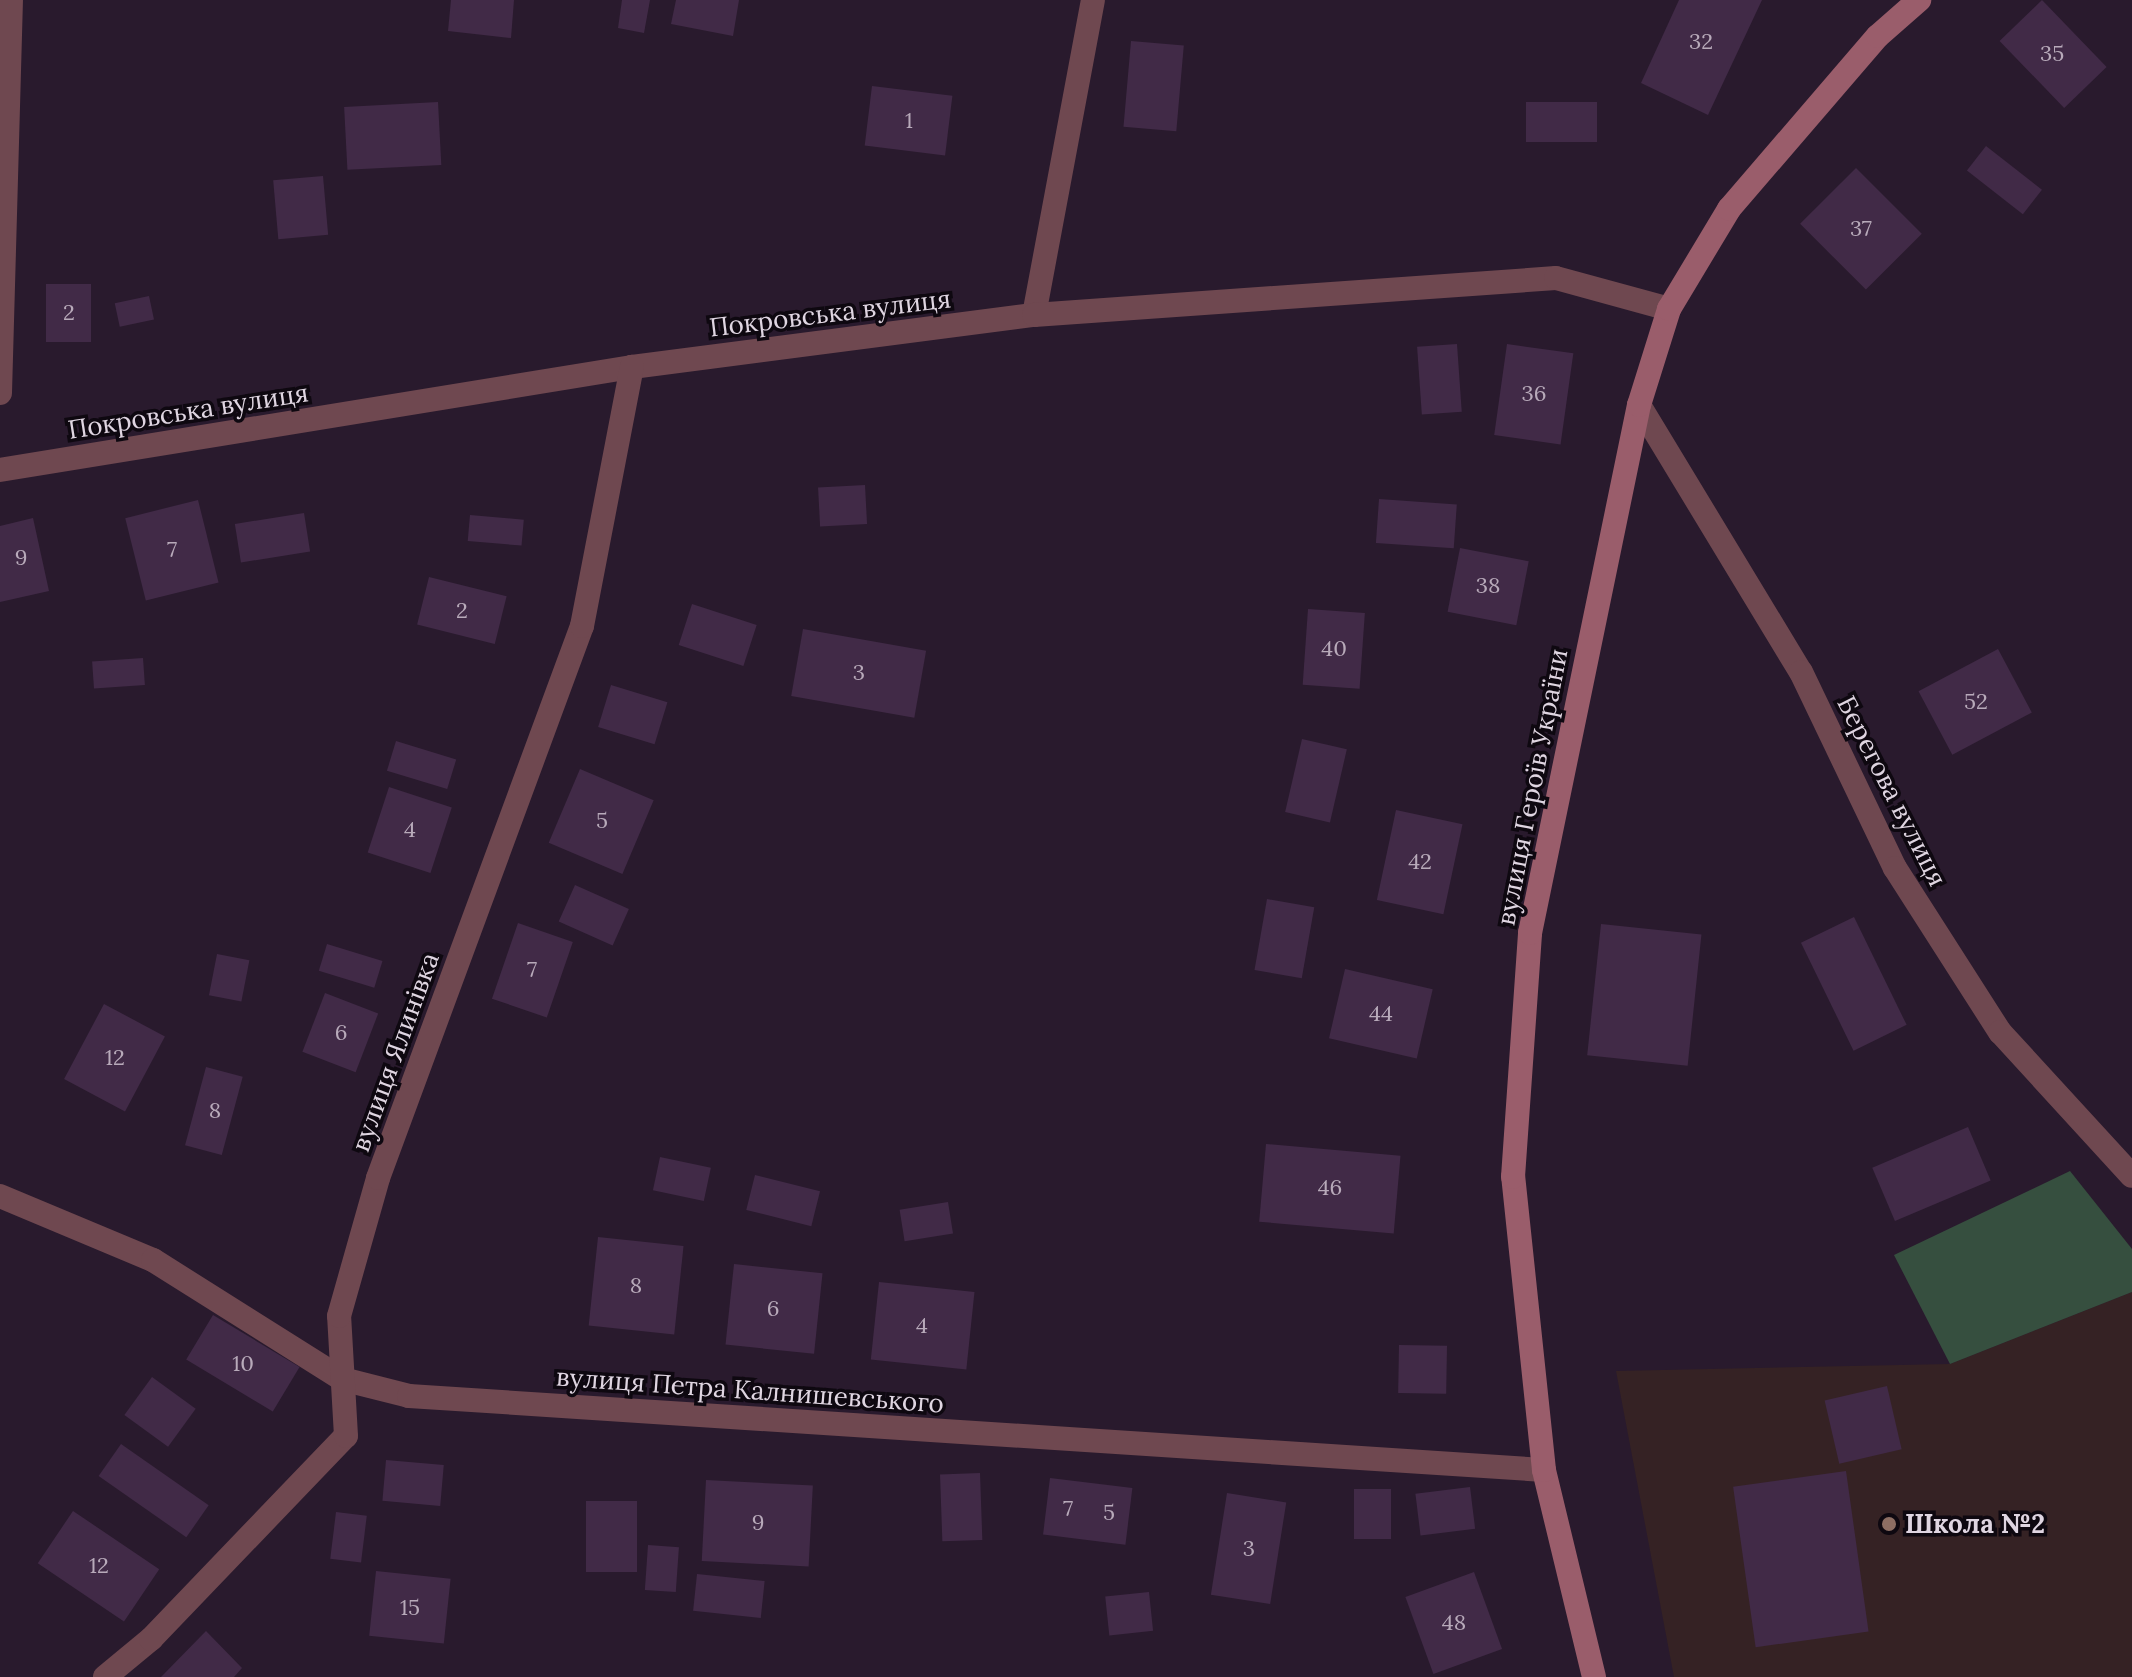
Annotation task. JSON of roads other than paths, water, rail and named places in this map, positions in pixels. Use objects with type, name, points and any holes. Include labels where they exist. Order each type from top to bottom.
[{"type":"main road","name":"вулиця Героїв України","points":[[1594,1677],[1544,1470],[1513,1177],[1530,933],[1639,405],[1669,309],[1729,209],[1878,36],[1919,0]]},
{"type":"street","points":[[0,393],[11,0]]},
{"type":"street","points":[[1034,315],[1093,0]]},
{"type":"street","name":"Покровська вулиця","points":[[0,470],[632,367],[1034,315],[1556,278],[1669,309]]},
{"type":"street","name":"вулиця Ялинівка","points":[[105,1677],[151,1639],[346,1436],[339,1316],[378,1178],[582,626],[632,367]]},
{"type":"street","name":"Берегова вулиця","points":[[1639,405],[1756,592],[1919,906],[2000,1032],[2132,1176]]},
{"type":"street","name":"вулиця Петра Калнишевського","points":[[0,1196],[153,1260],[342,1379],[409,1396],[1544,1470]]},
{"type":"place","name":"Школа №2","points":[[1889,1524]]}]
